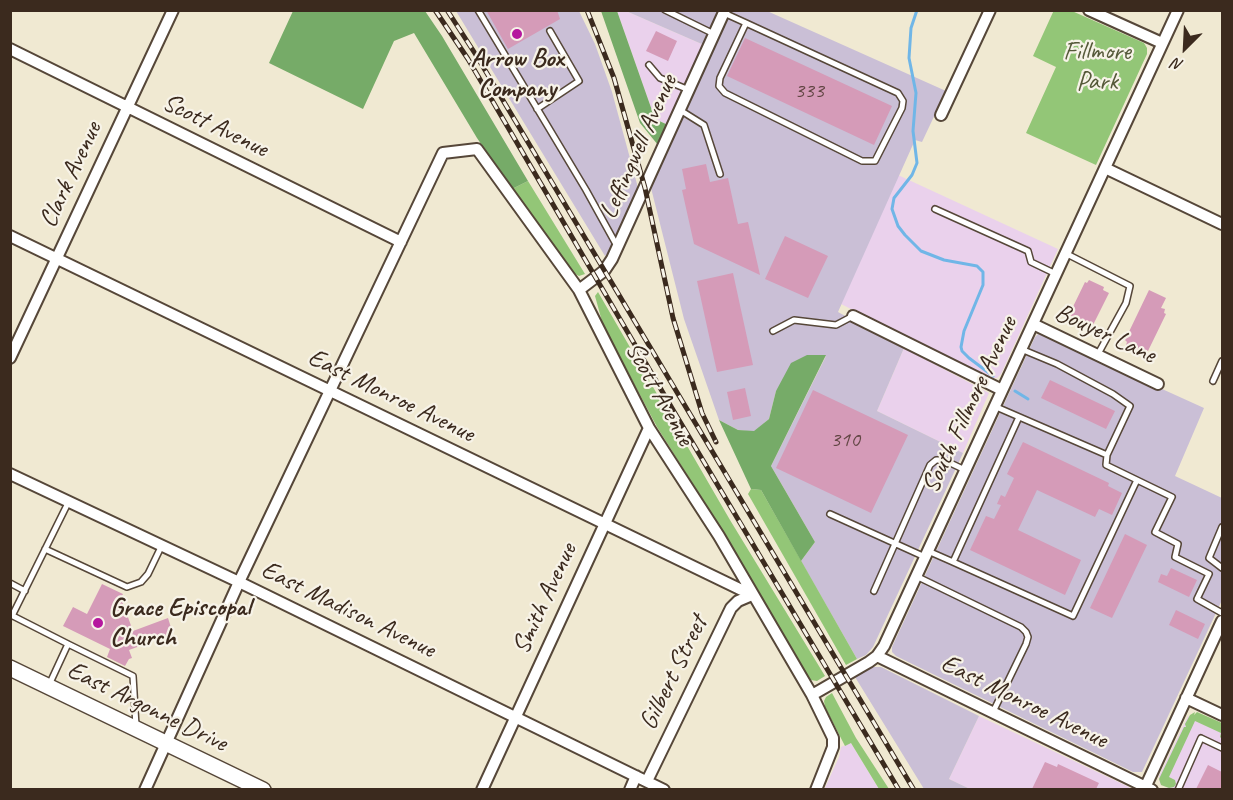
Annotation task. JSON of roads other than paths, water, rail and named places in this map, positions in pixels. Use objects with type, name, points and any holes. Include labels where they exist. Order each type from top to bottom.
[{"type":"street","name":"Clark Avenue","points":[[10,358],[173,10]]},
{"type":"street","points":[[941,115],[990,10]]},
{"type":"street","points":[[1089,10],[1162,43]]},
{"type":"street","name":"South Fillmore Avenue","points":[[877,656],[884,646],[1178,10]]},
{"type":"street","name":"Leffingwell Avenue","points":[[579,290],[589,285],[604,271],[618,248],[724,12]]},
{"type":"street","name":"Scott Avenue","points":[[10,49],[401,242],[443,153],[477,149],[579,290],[649,428],[719,536],[812,695]]},
{"type":"street","points":[[1104,168],[1222,224]]},
{"type":"street","name":"East Monroe Avenue","points":[[10,236],[752,595]]},
{"type":"street","points":[[145,789],[239,582],[401,242]]},
{"type":"street","points":[[853,316],[1002,390]]},
{"type":"street","name":"Bouyer Lane","points":[[1033,324],[1158,384]]},
{"type":"street","name":"Smith Avenue","points":[[482,789],[649,428]]},
{"type":"street","name":"East Madison Avenue","points":[[10,474],[239,582],[664,789]]},
{"type":"street","name":"Gilbert Street","points":[[647,781],[730,608],[738,601],[752,595]]},
{"type":"street","points":[[1147,788],[1222,621]]},
{"type":"street","points":[[816,789],[833,747],[832,738],[812,695],[877,656]]},
{"type":"street","name":"East Monroe Avenue","points":[[877,656],[1147,788]]},
{"type":"street","name":"East Argonne Drive","points":[[10,668],[263,789]]},
{"type":"street","points":[[1186,698],[1221,711]]},
{"type":"street","points":[[630,789],[636,776]]},
{"type":"lane","points":[[477,10],[586,190],[618,248]]},
{"type":"lane","points":[[665,10],[714,34]]},
{"type":"lane","points":[[724,12],[898,93],[903,101],[902,108],[874,160],[862,161],[725,93],[719,86],[720,78],[746,23]]},
{"type":"lane","points":[[537,109],[579,81],[550,31]]},
{"type":"lane","points":[[650,65],[660,78],[689,90]]},
{"type":"lane","points":[[680,110],[704,125],[720,174]]},
{"type":"lane","points":[[935,209],[1028,251],[1031,262],[1056,274]]},
{"type":"lane","points":[[1065,253],[1130,286],[1126,303],[1098,355]]},
{"type":"lane","points":[[773,331],[794,320],[836,325],[853,316]]},
{"type":"lane","points":[[1021,349],[1057,364],[1113,393],[1130,406],[1107,454],[1106,465],[1172,497],[1155,532],[1178,544],[1174,557],[1209,574],[1197,599],[1222,613]]},
{"type":"lane","points":[[1213,381],[1222,361]]},
{"type":"lane","points":[[994,406],[1107,454]]},
{"type":"lane","points":[[953,562],[1019,417]]},
{"type":"lane","points":[[874,591],[930,465],[936,460],[944,460],[965,470]]},
{"type":"lane","points":[[830,514],[895,543],[953,562],[1073,616],[1137,480]]},
{"type":"lane","points":[[69,501],[11,615],[133,676],[136,728]]},
{"type":"lane","points":[[1222,527],[1209,558],[1222,568]]},
{"type":"lane","points":[[45,549],[127,587],[141,582],[162,545]]},
{"type":"lane","points":[[916,576],[1021,627],[1026,632],[1028,637],[1026,644],[993,712]]},
{"type":"lane","points":[[10,584],[25,591]]},
{"type":"lane","points":[[48,686],[68,644]]},
{"type":"lane","points":[[1178,789],[1201,738],[1222,748]]},
{"type":"waterway","points":[[917,10],[911,28],[909,58],[916,93],[913,131],[917,163],[912,175],[894,198],[892,209],[898,226],[921,251],[944,260],[977,266],[983,272],[983,285],[964,331],[961,347],[969,358],[993,376]]},
{"type":"waterway","points":[[1015,391],[1028,399]]},
{"type":"railway","points":[[435,10],[468,59],[899,790]]},
{"type":"railway","points":[[447,10],[914,790]]},
{"type":"railway","points":[[587,10],[614,78],[645,188],[673,318],[702,413],[716,442]]},
{"type":"place","name":"Arrow Box Company","points":[[517,34]]},
{"type":"place","name":"Grace Episcopal Church","points":[[98,623]]},
{"type":"park label","name":"Fillmore Park","points":[[1097,67]]}]
